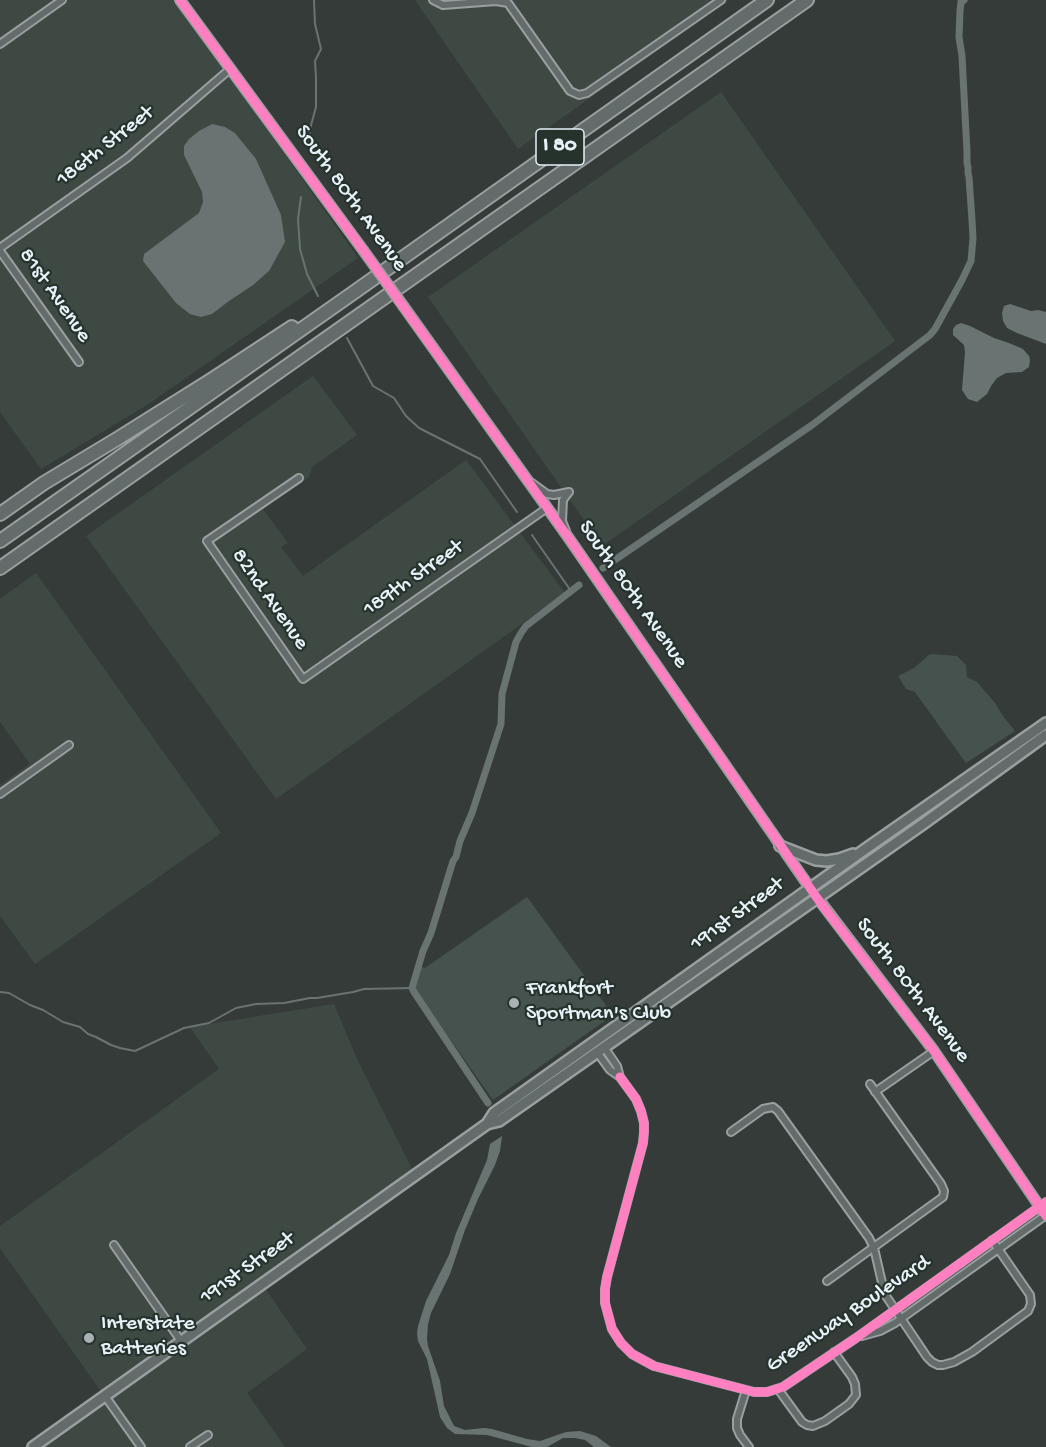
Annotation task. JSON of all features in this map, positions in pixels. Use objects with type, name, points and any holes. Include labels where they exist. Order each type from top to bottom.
[{"type":"highway","name":"I 80","points":[[0,541],[767,0]]},
{"type":"highway","name":"I 80","points":[[0,568],[807,0]]},
{"type":"highway","points":[[0,514],[44,483],[212,380],[296,324],[353,293]]},
{"type":"main road","name":"191st Street","points":[[487,1124],[494,1113],[1046,723]]},
{"type":"main road","name":"191st Street","points":[[33,1447],[487,1124],[499,1121],[1046,735]]},
{"type":"main road","points":[[780,846],[816,860],[827,861],[864,850]]},
{"type":"street","points":[[0,44],[62,0]]},
{"type":"street","name":"South 80th Avenue","points":[[180,0],[526,478],[780,846],[934,1051],[1043,1205],[1046,1216]]},
{"type":"street","points":[[434,0],[443,5],[495,1],[508,3],[570,91],[579,95],[587,93],[722,0]]},
{"type":"street","name":"186th Street","points":[[0,250],[126,158],[230,69]]},
{"type":"street","name":"81st Avenue","points":[[0,250],[79,362]]},
{"type":"street","name":"82nd Avenue","points":[[299,478],[207,541],[303,679]]},
{"type":"street","points":[[526,478],[547,494],[569,492],[563,500],[562,521],[568,537]]},
{"type":"street","name":"189th Street","points":[[303,679],[547,508]]},
{"type":"street","points":[[0,794],[69,745]]},
{"type":"street","name":"Greenway Boulevard","points":[[600,1049],[610,1070],[620,1077],[636,1099],[641,1111],[644,1132],[605,1289],[605,1304],[612,1329],[621,1343],[632,1354],[654,1366],[746,1390],[760,1392],[778,1389],[792,1382],[856,1338],[1043,1205]]},
{"type":"street","points":[[875,1092],[934,1051]]},
{"type":"street","points":[[827,1281],[943,1197],[944,1191],[941,1184],[870,1084]]},
{"type":"street","points":[[731,1132],[763,1109],[773,1107],[778,1111],[869,1238],[874,1248],[883,1287],[894,1310],[932,1362],[943,1365],[954,1362],[1004,1330],[1028,1311],[1031,1304],[1030,1295],[992,1240]]},
{"type":"street","name":"Greenway Boulevard","points":[[856,1338],[880,1331],[901,1319],[1046,1216]]},
{"type":"street","points":[[114,1245],[182,1341]]},
{"type":"street","points":[[778,1389],[802,1422],[813,1426],[825,1421],[849,1404],[856,1395],[852,1377],[834,1352]]},
{"type":"street","points":[[746,1390],[737,1419],[737,1428],[749,1447]]},
{"type":"street","points":[[105,1396],[141,1447]]},
{"type":"street","points":[[195,1446],[207,1435]]},
{"type":"shaded area","points":[[0,0],[59,0],[0,42]]},
{"type":"shaded area","points":[[66,0],[176,0],[358,258],[147,405],[41,469],[0,412],[0,47]]},
{"type":"shaded area","points":[[415,0],[729,0],[518,149]]},
{"type":"shaded area","points":[[721,92],[895,341],[602,546],[428,297]]},
{"type":"shaded area","points":[[212,124],[225,127],[235,133],[256,159],[281,215],[285,242],[269,271],[212,314],[201,317],[190,314],[176,303],[143,261],[144,254],[199,213],[203,202],[202,192],[184,155],[184,146],[199,131]]},
{"type":"shaded area","points":[[1010,304],[1031,311],[1046,312],[1046,344],[1007,328],[1002,313],[1004,306]]},
{"type":"shaded area","points":[[961,323],[1023,349],[1029,356],[1029,367],[1022,372],[1006,373],[997,378],[987,394],[977,402],[968,399],[962,390],[964,345],[953,335],[953,329]]},
{"type":"shaded area","points":[[313,376],[357,435],[312,467],[309,477],[263,509],[288,543],[281,547],[303,576],[466,460],[565,593],[276,799],[86,536]]},
{"type":"shaded area","points":[[36,573],[221,833],[35,964],[0,916],[0,785],[30,764],[0,722],[0,599]]},
{"type":"shaded area","points":[[930,654],[957,656],[966,665],[967,677],[977,682],[1015,731],[966,763],[915,692],[906,689],[898,676],[914,668]]},
{"type":"shaded area","name":"Frankfort Sportman's Club","points":[[527,897],[613,1015],[493,1100],[416,991],[412,977],[416,965],[425,968]]},
{"type":"shaded area","points":[[334,1004],[357,1059],[416,1177],[262,1284],[307,1349],[247,1393],[285,1447],[33,1447],[104,1396],[0,1248],[0,1226],[219,1069],[190,1027]]},
{"type":"shaded area","points":[[502,1136],[495,1165],[478,1199],[450,1274],[428,1324],[428,1346],[440,1381],[444,1406],[454,1426],[465,1430],[492,1429],[540,1441],[566,1432],[580,1431],[596,1436],[611,1447],[594,1447],[585,1440],[563,1438],[547,1447],[532,1447],[487,1435],[455,1434],[447,1428],[440,1417],[427,1359],[418,1341],[418,1326],[426,1301],[449,1255],[487,1160],[490,1144]]},
{"type":"waterway","points":[[309,149],[310,129],[316,107],[315,61],[321,49],[315,24],[314,0]]},
{"type":"waterway","points":[[603,568],[812,425],[935,329],[971,261],[973,238],[959,37],[961,2],[964,0]]},
{"type":"waterway","points":[[301,197],[298,219],[300,249],[307,274],[318,296]]},
{"type":"waterway","points":[[347,338],[373,386],[394,398],[406,416],[419,428],[480,459],[517,512]]},
{"type":"waterway","points":[[532,535],[571,591]]},
{"type":"waterway","points":[[488,1103],[412,988],[501,724],[502,694],[516,642],[526,626],[579,585]]},
{"type":"waterway","points":[[0,992],[9,993],[63,1022],[80,1027],[88,1034],[111,1045],[135,1051],[184,1028],[209,1023],[236,1008],[256,1004],[284,1003],[364,989],[412,988]]},
{"type":"cycle path","points":[[180,0],[363,250],[568,537],[817,898],[934,1051],[1046,1216]]},
{"type":"cycle path","points":[[620,1077],[636,1099],[644,1123],[644,1132],[607,1277],[605,1303],[612,1329],[621,1343],[632,1354],[654,1366],[754,1392],[767,1392],[783,1387],[856,1338],[1046,1202]]},
{"type":"place","name":"Frankfort Sportman's Club","points":[[514,1003]]},
{"type":"place","name":"Interstate Batteries","points":[[89,1338]]}]
